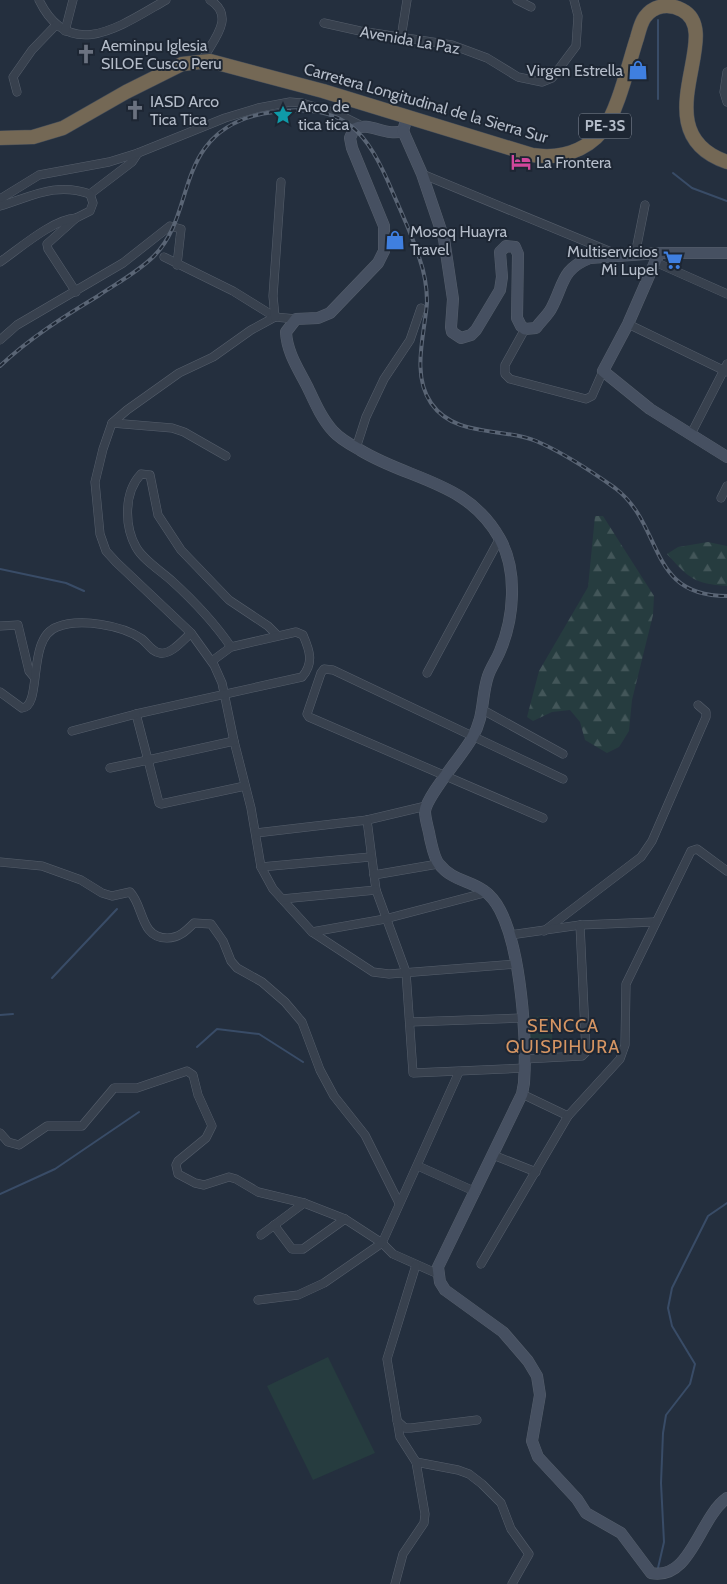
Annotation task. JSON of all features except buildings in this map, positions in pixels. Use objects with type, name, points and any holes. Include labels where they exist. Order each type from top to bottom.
[{"type":"highway","name":"Carretera Longitudinal de la Sierra Sur","points":[[0,138],[33,136],[63,128],[126,92],[182,64],[202,61],[228,64],[269,75],[532,155],[558,156],[579,149],[589,143],[604,129],[615,103],[644,17],[657,3],[684,10],[694,23],[697,43],[687,104],[689,130],[701,148],[727,162]]},
{"type":"main road","points":[[407,117],[403,131],[422,174],[444,239],[450,268],[453,299],[452,332],[461,338],[471,335],[476,330],[500,290],[502,277],[500,252],[508,245],[515,247],[518,254],[517,318],[525,329],[536,328],[550,310],[560,285],[573,267],[590,258],[727,253]]},
{"type":"main road","points":[[403,131],[389,133],[362,126],[351,133],[350,144],[384,226],[384,251],[378,264],[330,313],[318,318],[296,319],[286,332],[290,353],[324,420],[334,433],[379,462],[425,479],[466,499],[475,506],[500,538],[510,560],[512,572],[508,622],[501,649],[488,677],[484,710],[474,736],[426,806],[425,813],[438,864],[452,875],[488,892],[500,910],[510,935],[517,964],[524,1063],[522,1094],[476,1192],[438,1266],[438,1274],[445,1290],[503,1332],[528,1361],[537,1376],[540,1395],[532,1441],[538,1457],[577,1499],[586,1513],[621,1533],[651,1573],[661,1575],[678,1568],[686,1558],[709,1517],[727,1498]]},
{"type":"main road","points":[[657,257],[628,324],[603,371],[650,409],[727,457]]},
{"type":"street","points":[[39,0],[56,25],[65,31],[88,34],[107,32],[166,0]]},
{"type":"street","points":[[65,31],[73,0]]},
{"type":"street","points":[[401,38],[407,0]]},
{"type":"street","points":[[517,0],[531,7]]},
{"type":"street","name":"Avenida La Paz","points":[[324,23],[401,38],[452,45],[486,58],[518,77],[542,82],[552,78],[576,46],[578,16],[574,0]]},
{"type":"street","points":[[202,61],[223,24],[222,12],[214,1]]},
{"type":"street","points":[[17,92],[13,77],[32,50],[56,25]]},
{"type":"street","points":[[727,72],[724,92],[727,102]]},
{"type":"street","points":[[0,199],[39,175],[108,162],[138,153],[235,114],[284,103],[296,102],[318,106],[336,112],[362,126]]},
{"type":"street","points":[[90,194],[132,162],[138,153]]},
{"type":"street","points":[[422,174],[555,231],[620,256]]},
{"type":"street","points":[[275,317],[273,296],[281,182]]},
{"type":"street","points":[[0,206],[40,192],[66,188],[90,194]]},
{"type":"street","points":[[76,292],[47,247],[48,242],[76,218],[91,209],[92,199],[90,194]]},
{"type":"street","points":[[635,255],[645,205]]},
{"type":"street","points":[[0,262],[54,225],[64,220],[76,218]]},
{"type":"street","points":[[0,340],[17,325],[123,263],[170,226],[181,229],[178,265]]},
{"type":"street","points":[[164,257],[233,290],[275,317],[296,319]]},
{"type":"street","points":[[657,257],[727,294]]},
{"type":"street","points":[[356,448],[366,417],[384,379],[410,340],[421,308]]},
{"type":"street","points":[[275,317],[251,330],[221,352],[178,373],[126,410],[112,423],[103,448],[96,482],[102,543],[116,562],[191,633],[212,661],[225,694],[256,833],[261,867],[273,889],[312,932],[373,972],[406,972],[517,964]]},
{"type":"street","points":[[628,324],[726,369],[691,434]]},
{"type":"street","points":[[525,329],[504,365],[504,374],[510,379],[586,399],[592,396],[603,371]]},
{"type":"street","points":[[112,423],[172,428],[184,432],[226,456]]},
{"type":"street","points":[[231,647],[216,625],[136,548],[131,533],[128,504],[136,479],[141,474],[150,475],[158,515],[181,550],[229,600],[268,626],[277,635]]},
{"type":"street","points":[[721,498],[727,486]]},
{"type":"street","points":[[428,673],[500,538]]},
{"type":"street","points":[[0,692],[18,706],[26,707],[34,697],[34,677],[45,636],[57,627],[90,622],[112,627],[141,639],[158,653],[169,651],[191,633]]},
{"type":"street","points":[[0,626],[18,625],[29,671],[34,677]]},
{"type":"street","points":[[72,731],[136,714],[302,677],[310,665],[310,651],[303,634],[296,632],[231,647],[212,661]]},
{"type":"street","points":[[543,818],[309,717],[307,714],[321,673],[324,670],[333,670],[563,779]]},
{"type":"street","points":[[544,931],[641,857],[652,841],[706,717],[706,712],[698,705]]},
{"type":"street","points":[[484,710],[562,754]]},
{"type":"street","points":[[136,714],[160,804],[245,786]]},
{"type":"street","points":[[110,768],[234,741]]},
{"type":"street","points":[[256,833],[367,820],[426,806]]},
{"type":"street","points":[[367,820],[370,857],[376,890],[406,972],[413,1073],[459,1072],[582,1056],[586,1052],[580,925]]},
{"type":"street","points":[[480,1264],[568,1116],[620,1059],[625,1045],[626,984],[654,922],[666,904],[694,849],[697,849],[727,870]]},
{"type":"street","points":[[261,867],[370,857]]},
{"type":"street","points":[[0,862],[42,866],[81,880],[102,894],[112,896],[130,892],[134,897],[143,922],[152,934],[161,938],[171,938],[184,934],[194,923],[212,924],[223,941],[231,960],[238,968],[262,982],[285,1002],[302,1022],[320,1070],[330,1089],[365,1135],[399,1204]]},
{"type":"street","points":[[374,875],[438,864]]},
{"type":"street","points":[[282,899],[376,890]]},
{"type":"street","points":[[312,932],[386,920],[488,892]]},
{"type":"street","points":[[510,935],[580,925],[654,922]]},
{"type":"street","points":[[410,1022],[521,1018]]},
{"type":"street","points":[[0,1133],[8,1142],[19,1145],[47,1126],[82,1126],[114,1088],[130,1086],[137,1088],[187,1071],[193,1075],[198,1096],[212,1126],[206,1138],[178,1161],[176,1165],[178,1174],[195,1183],[204,1185],[229,1177],[258,1192],[304,1203],[345,1219],[382,1243],[393,1254],[438,1274]]},
{"type":"street","points":[[258,1300],[298,1295],[324,1284],[382,1243],[459,1072]]},
{"type":"street","points":[[522,1094],[568,1116]]},
{"type":"street","points":[[493,1156],[536,1172]]},
{"type":"street","points":[[418,1166],[476,1192]]},
{"type":"street","points":[[261,1235],[304,1203]]},
{"type":"street","points":[[274,1225],[292,1250],[298,1250],[303,1249],[345,1219]]},
{"type":"street","points":[[395,1584],[403,1554],[424,1523],[426,1514],[416,1462],[400,1437],[386,1359],[416,1265]]},
{"type":"street","points":[[396,1419],[405,1428],[478,1420]]},
{"type":"street","points":[[416,1462],[469,1474],[501,1503],[511,1529],[529,1554],[512,1584]]},
{"type":"green space","points":[[595,516],[603,516],[654,596],[653,615],[632,700],[629,731],[619,747],[607,753],[585,740],[580,722],[570,710],[552,712],[533,721],[527,717],[539,671],[588,587]]},
{"type":"green space","points":[[708,542],[727,546],[727,586],[707,584],[693,578],[681,569],[667,554],[678,547]]},
{"type":"green space","points":[[551,1016],[553,1049],[529,1050],[528,1017]]},
{"type":"green space","points":[[328,1357],[375,1453],[313,1480],[267,1386]]},
{"type":"waterway","points":[[658,20],[658,99]]},
{"type":"waterway","points":[[673,173],[692,188],[727,201]]},
{"type":"waterway","points":[[0,569],[66,583],[84,591]]},
{"type":"waterway","points":[[52,978],[117,909]]},
{"type":"waterway","points":[[0,1015],[13,1014]]},
{"type":"waterway","points":[[197,1047],[217,1029],[259,1034],[303,1062]]},
{"type":"waterway","points":[[0,1194],[55,1169],[139,1112]]},
{"type":"waterway","points":[[658,1568],[664,1542],[661,1483],[663,1433],[666,1415],[690,1384],[695,1364],[672,1326],[668,1308],[672,1288],[708,1216],[727,1203]]},
{"type":"railway","points":[[0,366],[47,328],[127,277],[154,256],[164,244],[171,231],[197,161],[211,140],[227,128],[245,119],[274,112],[299,110],[319,112],[336,117],[351,126],[374,153],[421,262],[426,284],[427,302],[420,366],[425,392],[431,403],[441,414],[453,422],[466,427],[509,434],[536,441],[587,469],[615,488],[631,504],[669,572],[682,584],[701,593],[727,596]]},
{"type":"place","name":"Aeminpu Iglesia SILOE Cusco Peru","points":[[86,54]]},
{"type":"place","name":"Virgen Estrella","points":[[638,70]]},
{"type":"place","name":"IASD Arco Tica Tica","points":[[135,110]]},
{"type":"place","name":"Arco de tica tica","points":[[283,115]]},
{"type":"place","name":"La Frontera","points":[[521,162]]},
{"type":"place","name":"Mosoq Huayra Travel","points":[[395,240]]},
{"type":"place","name":"Multiservicios Mi Lupel","points":[[673,260]]},
{"type":"district","name":"SENCCA QUISPIHURA","points":[[563,1036]]}]
